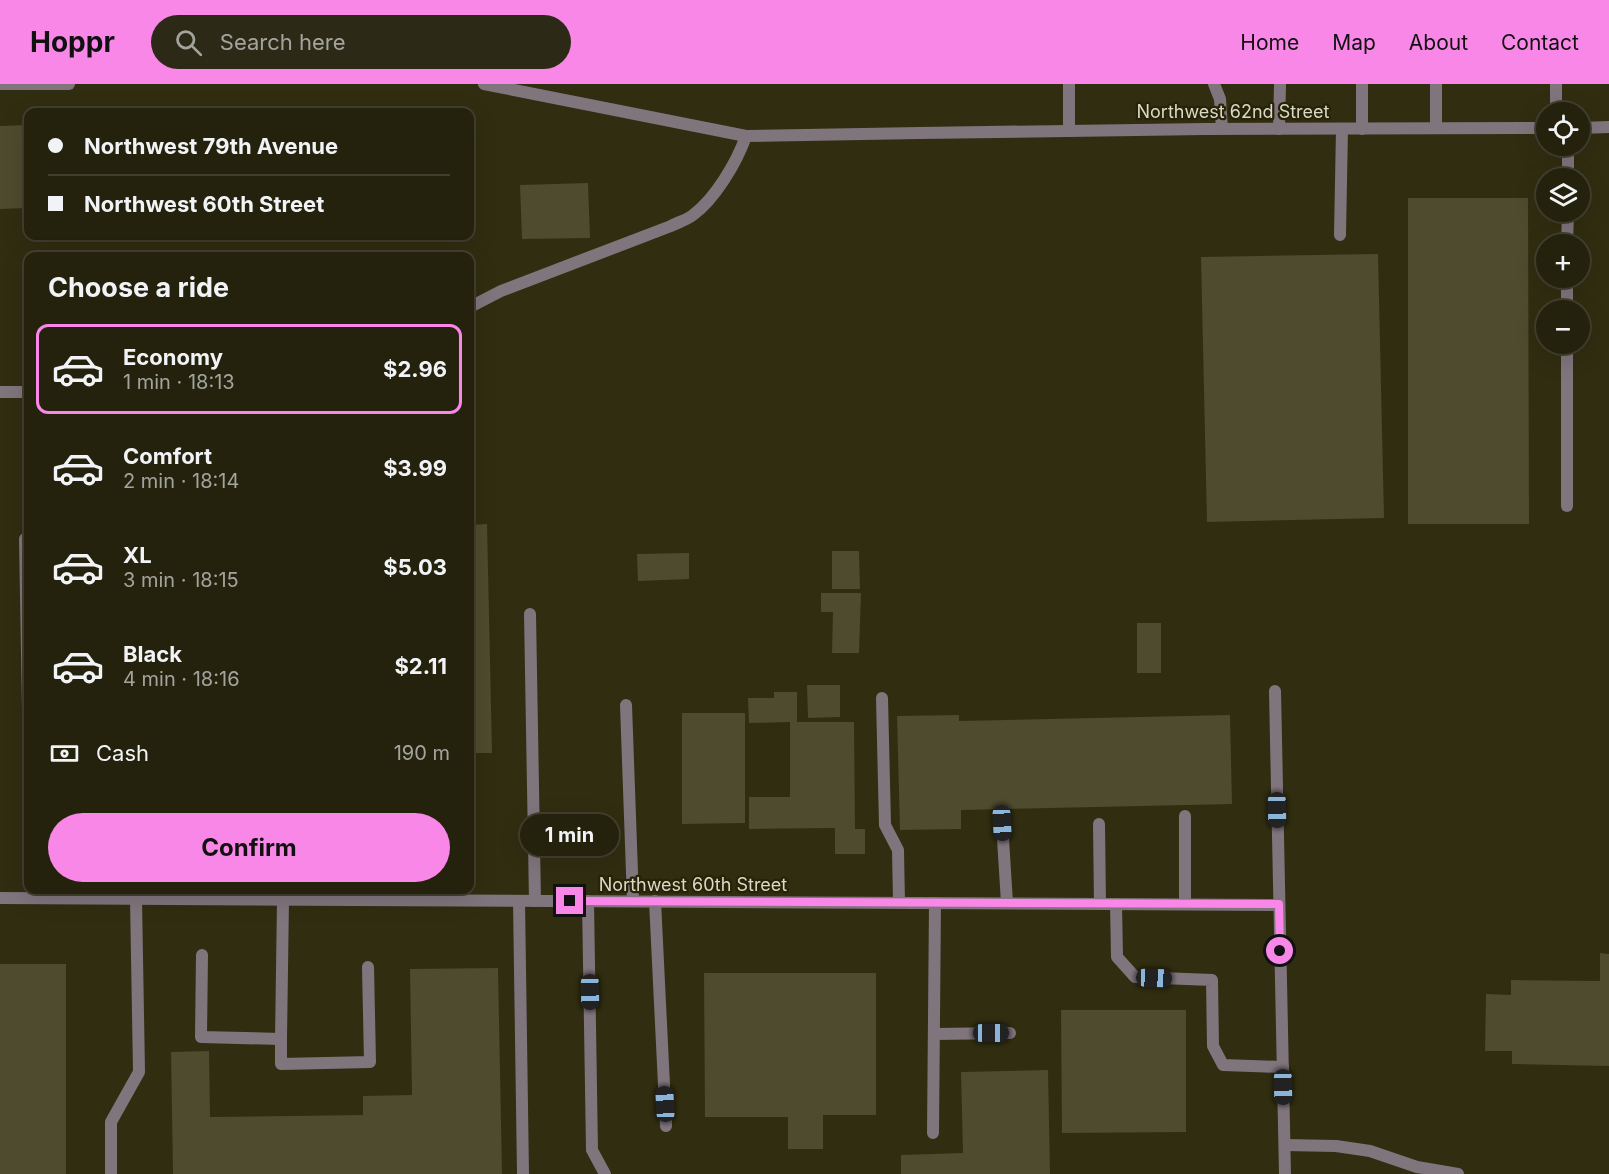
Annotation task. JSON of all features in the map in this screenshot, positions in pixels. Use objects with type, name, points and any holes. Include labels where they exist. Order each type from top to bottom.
[{"type":"street","points":[[0,84],[69,84]]},
{"type":"street","name":"Northwest 62nd Street","points":[[484,84],[746,136],[1222,129],[1536,128]]},
{"type":"street","points":[[1068,84],[1069,131]]},
{"type":"street","points":[[1214,84],[1220,99],[1222,129]]},
{"type":"street","points":[[1279,129],[1280,84]]},
{"type":"street","points":[[1362,84],[1362,129]]},
{"type":"street","points":[[1436,84],[1436,128]]},
{"type":"street","points":[[1556,84],[1556,102]]},
{"type":"street","points":[[1590,128],[1609,128]]},
{"type":"street","points":[[1340,235],[1342,129]]},
{"type":"street","points":[[474,305],[501,291],[671,226],[693,215],[728,174],[746,136]]},
{"type":"street","points":[[1567,354],[1567,506]]},
{"type":"street","points":[[0,392],[24,392]]},
{"type":"street","points":[[530,614],[535,901]]},
{"type":"street","points":[[1275,691],[1285,1174]]},
{"type":"street","points":[[882,698],[885,825],[898,850],[898,903]]},
{"type":"street","points":[[626,705],[633,902]]},
{"type":"street","points":[[1185,816],[1185,904]]},
{"type":"street","points":[[1002,823],[1007,903]]},
{"type":"street","points":[[1099,824],[1100,904]]},
{"type":"street","name":"Northwest 60th Street","points":[[0,898],[32,894],[136,899],[172,894],[283,900],[358,895],[519,901],[1279,904]]},
{"type":"street","points":[[111,1174],[111,1122],[139,1072],[136,899]]},
{"type":"street","points":[[283,900],[281,1064],[370,1062],[368,967]]},
{"type":"street","points":[[519,901],[524,1174]]},
{"type":"street","points":[[588,901],[592,1150],[605,1174]]},
{"type":"street","points":[[655,902],[666,1126]]},
{"type":"street","points":[[933,1133],[935,903]]},
{"type":"street","points":[[1116,904],[1117,957],[1135,977],[1212,980],[1213,1046],[1223,1065],[1283,1067]]},
{"type":"street","points":[[202,955],[201,1037],[281,1039]]},
{"type":"street","points":[[934,1034],[1010,1033]]},
{"type":"street","points":[[1285,1145],[1336,1146],[1370,1151],[1417,1167],[1458,1174]]},
{"type":"building","points":[[24,125],[24,208],[0,209],[0,126]]},
{"type":"building","points":[[588,183],[590,238],[522,239],[520,185]]},
{"type":"building","points":[[1408,198],[1528,198],[1529,524],[1408,524]]},
{"type":"building","points":[[1378,254],[1384,518],[1207,522],[1201,257]]},
{"type":"building","points":[[487,524],[492,753],[474,753],[474,525]]},
{"type":"building","points":[[832,551],[859,551],[860,589],[832,589]]},
{"type":"building","points":[[689,553],[689,579],[638,581],[637,554]]},
{"type":"building","points":[[821,593],[861,593],[859,653],[832,653],[833,612],[821,612]]},
{"type":"building","points":[[1137,623],[1161,623],[1161,673],[1137,673]]},
{"type":"building","points":[[807,685],[840,685],[840,717],[808,718]]},
{"type":"building","points":[[774,692],[797,692],[797,722],[854,722],[855,829],[865,829],[865,854],[835,854],[835,828],[749,829],[749,797],[790,797],[790,722],[749,723],[748,698],[774,698]]},
{"type":"building","points":[[682,713],[745,713],[745,823],[682,824]]},
{"type":"building","points":[[959,715],[959,721],[1230,715],[1232,804],[961,810],[961,829],[900,830],[897,716]]},
{"type":"building","points":[[1600,953],[1609,954],[1609,1066],[1512,1064],[1512,1051],[1485,1051],[1486,994],[1511,995],[1511,980],[1600,981]]},
{"type":"building","points":[[0,964],[66,964],[66,1174],[0,1174]]},
{"type":"building","points":[[498,968],[502,1174],[173,1174],[171,1052],[209,1051],[210,1117],[363,1115],[363,1096],[412,1095],[410,969]]},
{"type":"building","points":[[704,973],[876,973],[876,1115],[823,1115],[823,1149],[788,1149],[788,1117],[705,1117]]},
{"type":"building","points":[[1061,1010],[1186,1010],[1186,1132],[1062,1133]]},
{"type":"building","points":[[1048,1070],[1050,1174],[901,1174],[901,1155],[963,1153],[961,1072]]},
{"type":"route","points":[[570,901],[1279,904],[1280,951]]}]
